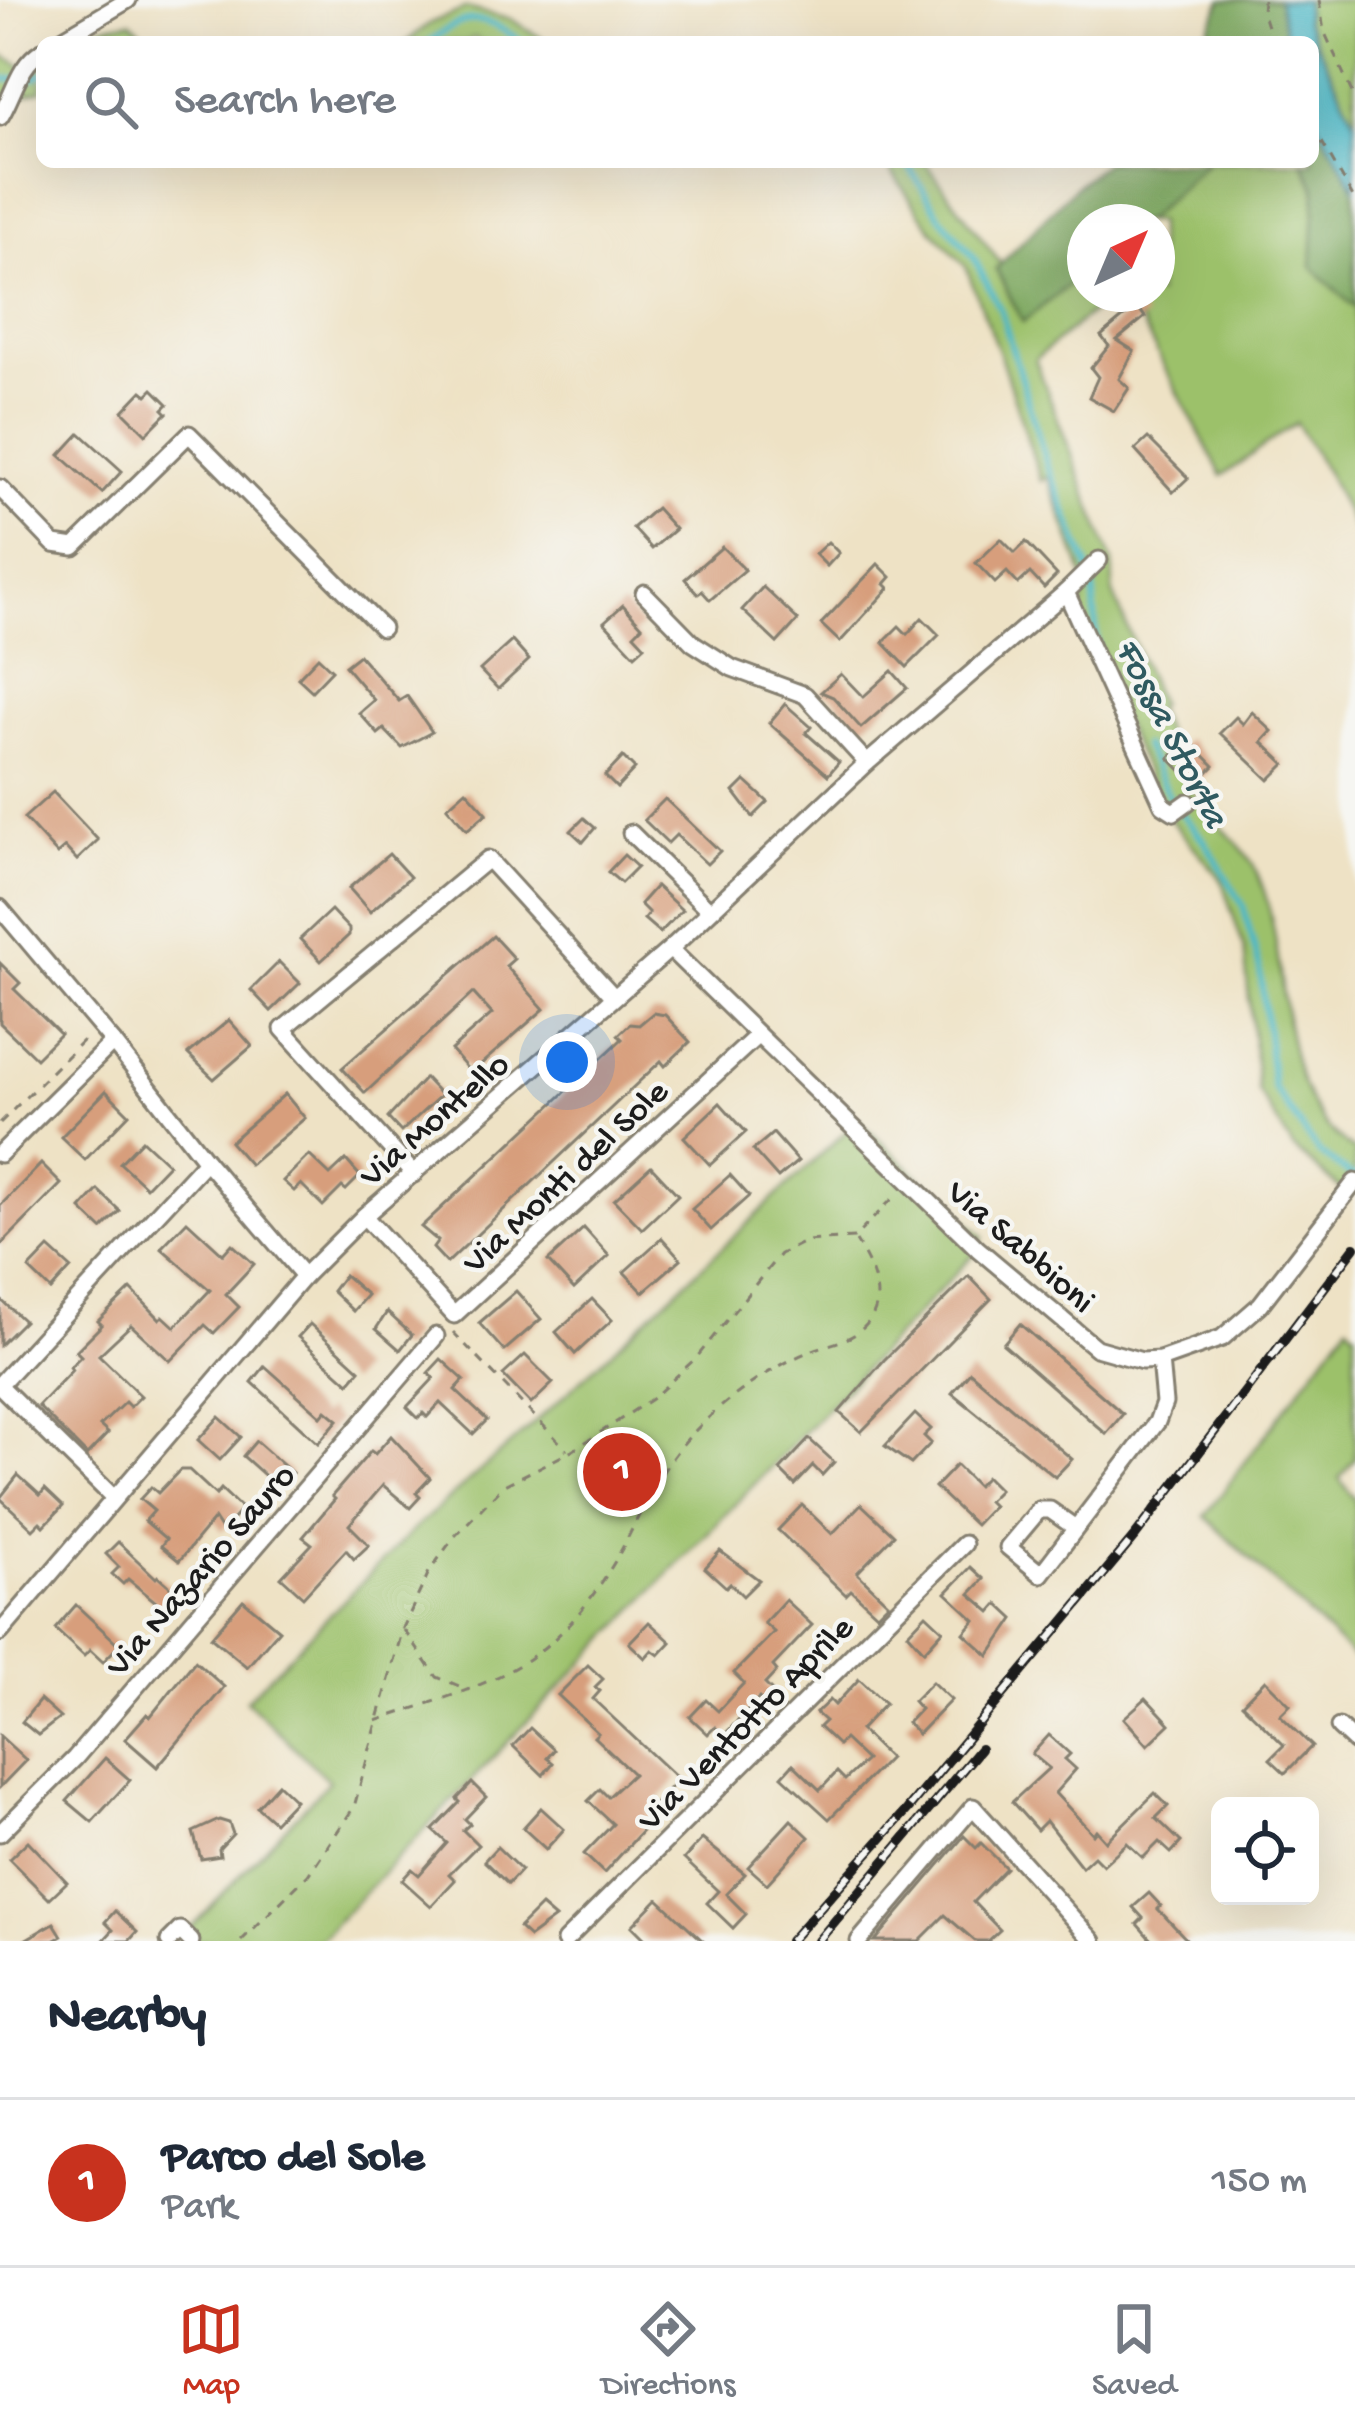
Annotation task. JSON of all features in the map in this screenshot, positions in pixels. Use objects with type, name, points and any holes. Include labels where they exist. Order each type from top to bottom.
[{"type":"street","points":[[67,36],[128,0]]},
{"type":"street","points":[[0,117],[18,86],[22,68],[36,56]]},
{"type":"street","points":[[0,488],[54,544],[74,547],[189,434],[382,628]]},
{"type":"street","name":"Via Montello","points":[[0,1633],[304,1276],[364,1216],[670,949],[867,763],[1098,561]]},
{"type":"street","points":[[1066,592],[1162,805],[1181,807]]},
{"type":"street","points":[[644,593],[712,656],[805,695],[867,763]]},
{"type":"street","points":[[631,833],[708,909]]},
{"type":"street","points":[[414,1174],[284,1029],[488,859],[614,998]]},
{"type":"street","points":[[0,908],[304,1276]]},
{"type":"street","name":"Via Sabbioni","points":[[670,949],[978,1249],[1096,1348],[1142,1361],[1160,1360],[1222,1338],[1260,1305],[1353,1186]]},
{"type":"street","name":"Via Monti del Sole","points":[[364,1216],[454,1315],[758,1035]]},
{"type":"street","points":[[0,1154],[113,1042]]},
{"type":"street","points":[[114,1498],[0,1385],[206,1161]]},
{"type":"street","name":"Via Nazario Sauro","points":[[0,1833],[75,1758],[441,1330]]},
{"type":"street","points":[[1074,1527],[1042,1509],[1008,1547],[1041,1574],[1157,1422],[1164,1403],[1160,1360]]},
{"type":"street","name":"Via Ventotto Aprile","points":[[565,1941],[964,1544]]},
{"type":"street","points":[[1339,1726],[1355,1742]]},
{"type":"street","points":[[859,1941],[973,1807],[1093,1941]]},
{"type":"street","points":[[170,1941],[180,1930],[190,1940]]},
{"type":"path","points":[[1263,0],[1269,36]]},
{"type":"path","points":[[1319,0],[1324,31],[1355,99]]},
{"type":"path","points":[[1319,137],[1355,201]]},
{"type":"path","points":[[0,1123],[97,1027]]},
{"type":"path","points":[[854,1238],[896,1195]]},
{"type":"path","points":[[241,1941],[308,1875],[354,1807],[403,1628],[429,1572],[484,1506],[504,1485],[569,1453],[653,1397],[697,1357],[780,1254],[807,1241],[854,1238]]},
{"type":"path","points":[[375,1722],[495,1682],[546,1648],[586,1608],[682,1445],[754,1381],[810,1351],[844,1341],[868,1323],[876,1299],[876,1278],[854,1238]]},
{"type":"path","points":[[441,1330],[569,1453]]},
{"type":"path","points":[[403,1628],[437,1677],[469,1690]]},
{"type":"green space","points":[[1222,0],[1278,0],[1286,36],[1206,36]]},
{"type":"green space","points":[[1305,0],[1355,0],[1355,121],[1319,48],[1319,36],[1313,36],[1305,20]]},
{"type":"green space","points":[[467,8],[512,20],[538,36],[414,36],[430,23]]},
{"type":"green space","points":[[131,21],[147,36],[80,36]]},
{"type":"green space","points":[[0,54],[24,67],[36,60],[36,92],[0,99]]},
{"type":"green space","points":[[1319,125],[1355,188],[1355,308],[1312,267],[1316,188],[1306,168],[1319,168]]},
{"type":"green space","points":[[889,168],[929,168],[1001,264],[996,270],[1022,321],[1067,286],[1067,312],[1092,312],[1035,359],[1113,563],[1113,593],[1177,761],[1197,798],[1243,850],[1260,880],[1296,1063],[1308,1097],[1327,1127],[1355,1151],[1355,1185],[1349,1192],[1293,1148],[1258,1091],[1244,948],[1221,879],[1165,813],[1073,616],[1082,607],[1084,577],[1048,477],[1041,481],[966,267],[930,227]]},
{"type":"green space","points":[[1098,168],[1201,168],[1163,204],[1067,204],[1067,287],[1023,322],[996,269]]},
{"type":"green space","points":[[1201,168],[1306,168],[1316,188],[1313,267],[1355,308],[1355,531],[1296,423],[1222,476],[1135,312],[1175,312],[1175,204],[1163,204]]},
{"type":"green space","points":[[858,1120],[984,1237],[976,1252],[318,1941],[178,1941],[329,1781],[246,1700],[412,1531],[550,1409]]},
{"type":"green space","points":[[1348,1324],[1355,1332],[1355,1459],[1339,1478],[1355,1500],[1355,1659],[1205,1516]]},
{"type":"water","points":[[1278,0],[1305,0],[1305,20],[1313,36],[1286,36]]},
{"type":"water","points":[[1319,48],[1355,121],[1355,188],[1319,125]]},
{"type":"building","points":[[1130,312],[1141,312],[1145,317],[1117,340],[1134,351],[1119,379],[1129,388],[1114,411],[1089,397],[1098,377],[1091,368],[1109,346],[1101,336]]},
{"type":"building","points":[[153,389],[168,404],[163,409],[167,413],[146,434],[123,411],[142,391],[147,395]]},
{"type":"building","points":[[80,433],[122,471],[102,493],[60,455]]},
{"type":"building","points":[[1148,438],[1188,478],[1173,492],[1135,450]]},
{"type":"building","points":[[656,508],[675,529],[652,549],[633,528]]},
{"type":"building","points":[[1001,539],[1015,553],[1026,542],[1057,575],[1044,588],[1030,573],[1018,584],[1007,572],[995,583],[976,563]]},
{"type":"building","points":[[828,542],[839,553],[827,566],[815,554]]},
{"type":"building","points":[[722,547],[745,570],[710,600],[685,579]]},
{"type":"building","points":[[878,564],[891,577],[885,584],[889,588],[840,642],[821,624]]},
{"type":"building","points":[[763,587],[798,620],[777,643],[742,610]]},
{"type":"building","points":[[623,605],[642,626],[634,634],[645,646],[635,655],[604,622]]},
{"type":"building","points":[[922,618],[939,635],[907,667],[883,642],[899,626],[907,634]]},
{"type":"building","points":[[512,641],[529,660],[498,689],[480,670]]},
{"type":"building","points":[[359,655],[399,701],[407,696],[432,732],[402,748],[384,729],[378,734],[359,713],[374,700],[345,666]]},
{"type":"building","points":[[318,657],[332,670],[312,691],[298,678]]},
{"type":"building","points":[[892,671],[907,688],[861,728],[833,697],[821,692],[841,674],[863,697]]},
{"type":"building","points":[[785,704],[811,727],[806,733],[839,762],[828,775],[769,723]]},
{"type":"building","points":[[1252,712],[1272,731],[1262,742],[1285,764],[1269,780],[1220,733],[1236,717],[1243,724]]},
{"type":"building","points":[[1188,739],[1214,766],[1195,785],[1169,758]]},
{"type":"building","points":[[623,757],[635,769],[617,788],[605,776]]},
{"type":"building","points":[[745,781],[768,802],[753,817],[734,792]]},
{"type":"building","points":[[466,790],[487,813],[467,830],[447,807]]},
{"type":"building","points":[[53,792],[98,840],[77,860],[65,847],[57,854],[24,818]]},
{"type":"building","points":[[665,799],[720,851],[707,864],[676,835],[668,843],[644,820]]},
{"type":"building","points":[[584,818],[595,828],[583,842],[571,831]]},
{"type":"building","points":[[389,854],[410,877],[370,912],[349,888]]},
{"type":"building","points":[[624,855],[637,867],[621,883],[608,872]]},
{"type":"building","points":[[656,886],[682,910],[660,933],[644,919],[649,913],[640,904]]},
{"type":"building","points":[[331,910],[349,935],[321,961],[300,939]]},
{"type":"building","points":[[493,936],[514,959],[506,966],[544,1009],[471,1073],[451,1050],[492,1014],[473,993],[365,1093],[342,1068]]},
{"type":"building","points":[[279,962],[300,983],[271,1011],[251,990]]},
{"type":"building","points":[[0,963],[20,983],[14,989],[60,1034],[36,1058],[0,1023]]},
{"type":"building","points":[[653,1013],[665,1015],[690,1042],[665,1066],[661,1061],[447,1263],[433,1248],[438,1241],[421,1227],[622,1039],[618,1035]]},
{"type":"building","points":[[229,1020],[252,1046],[214,1079],[188,1054]]},
{"type":"building","points":[[425,1078],[441,1095],[401,1132],[388,1118]]},
{"type":"building","points":[[106,1091],[129,1114],[85,1160],[61,1137]]},
{"type":"building","points":[[285,1094],[305,1118],[250,1165],[230,1142]]},
{"type":"building","points":[[720,1103],[746,1132],[710,1165],[684,1137]]},
{"type":"building","points":[[773,1133],[798,1161],[778,1178],[753,1150]]},
{"type":"building","points":[[142,1140],[168,1164],[146,1187],[120,1163]]},
{"type":"building","points":[[309,1155],[330,1175],[346,1160],[360,1176],[323,1206],[301,1184],[294,1191],[283,1181]]},
{"type":"building","points":[[41,1164],[61,1184],[0,1246],[0,1206]]},
{"type":"building","points":[[651,1166],[678,1195],[642,1229],[614,1200]]},
{"type":"building","points":[[730,1175],[749,1196],[711,1230],[692,1209]]},
{"type":"building","points":[[98,1190],[120,1211],[102,1229],[81,1209]]},
{"type":"building","points":[[187,1221],[223,1254],[232,1244],[254,1264],[226,1294],[239,1307],[214,1333],[205,1325],[170,1361],[131,1325],[99,1355],[141,1396],[130,1407],[125,1402],[100,1426],[108,1433],[87,1455],[38,1406],[72,1370],[81,1356],[76,1351],[102,1325],[98,1321],[131,1289],[160,1319],[163,1316],[175,1327],[210,1290],[161,1248]]},
{"type":"building","points":[[584,1228],[609,1256],[574,1289],[548,1261]]},
{"type":"building","points":[[662,1238],[681,1259],[643,1292],[624,1272]]},
{"type":"building","points":[[49,1248],[71,1268],[51,1290],[29,1269]]},
{"type":"building","points":[[344,1275],[367,1295],[353,1311],[332,1291]]},
{"type":"building","points":[[969,1276],[991,1299],[861,1432],[839,1412]]},
{"type":"building","points":[[516,1291],[541,1319],[504,1351],[479,1323]]},
{"type":"building","points":[[0,1299],[24,1321],[0,1345]]},
{"type":"building","points":[[592,1299],[612,1320],[575,1354],[556,1332]]},
{"type":"building","points":[[387,1312],[412,1335],[400,1350],[376,1329]]},
{"type":"building","points":[[310,1324],[360,1370],[349,1383],[298,1337]]},
{"type":"building","points":[[1020,1324],[1123,1414],[1106,1434],[1003,1344]]},
{"type":"building","points":[[525,1355],[553,1383],[531,1404],[503,1375]]},
{"type":"building","points":[[441,1359],[464,1380],[455,1390],[487,1420],[473,1434],[440,1403],[427,1417],[423,1413],[418,1418],[407,1407],[434,1378],[428,1373]]},
{"type":"building","points":[[265,1366],[321,1416],[326,1410],[338,1420],[318,1443],[252,1382]]},
{"type":"building","points":[[970,1372],[1072,1459],[1055,1477],[952,1393]]},
{"type":"building","points":[[915,1414],[931,1429],[924,1436],[931,1443],[911,1464],[885,1446]]},
{"type":"building","points":[[219,1417],[241,1437],[220,1460],[198,1440]]},
{"type":"building","points":[[391,1436],[430,1478],[416,1493],[420,1497],[410,1508],[383,1485],[349,1525],[369,1545],[354,1559],[346,1550],[303,1597],[281,1577],[312,1544],[303,1537],[335,1499],[332,1496],[371,1451],[375,1454]]},
{"type":"building","points":[[809,1439],[834,1462],[822,1475],[813,1466],[795,1485],[780,1470]]},
{"type":"building","points":[[256,1441],[292,1473],[279,1488],[243,1456]]},
{"type":"building","points":[[956,1465],[977,1486],[986,1477],[999,1490],[988,1501],[993,1506],[975,1525],[935,1487]]},
{"type":"building","points":[[180,1470],[189,1470],[216,1495],[221,1489],[242,1509],[222,1531],[214,1519],[179,1561],[161,1546],[166,1539],[145,1521],[154,1511],[140,1499],[151,1487],[158,1493]]},
{"type":"building","points":[[18,1475],[40,1495],[45,1489],[63,1506],[44,1526],[40,1522],[33,1529],[0,1498]]},
{"type":"building","points":[[861,1504],[894,1535],[857,1573],[888,1603],[877,1614],[851,1590],[846,1595],[778,1530],[802,1505],[832,1534]]},
{"type":"building","points":[[118,1542],[181,1596],[168,1612],[128,1579],[123,1584],[112,1574],[119,1567],[106,1554]]},
{"type":"building","points":[[720,1551],[759,1580],[743,1596],[705,1568]]},
{"type":"building","points":[[971,1567],[984,1579],[970,1594],[991,1612],[998,1604],[1014,1619],[989,1656],[964,1633],[975,1620],[946,1593]]},
{"type":"building","points":[[243,1600],[279,1630],[247,1667],[211,1637]]},
{"type":"building","points":[[785,1600],[812,1625],[773,1666],[777,1671],[765,1684],[776,1695],[767,1705],[759,1698],[724,1735],[715,1727],[708,1734],[690,1717],[706,1700],[718,1711],[744,1683],[734,1673],[774,1632],[764,1623]]},
{"type":"building","points":[[76,1605],[119,1645],[103,1662],[90,1650],[84,1656],[55,1629]]},
{"type":"building","points":[[926,1614],[943,1630],[924,1651],[908,1633]]},
{"type":"building","points":[[649,1622],[671,1642],[659,1655],[652,1650],[645,1658],[629,1643]]},
{"type":"building","points":[[195,1661],[224,1687],[157,1767],[125,1739],[147,1714],[150,1717]]},
{"type":"building","points":[[588,1665],[603,1679],[593,1699],[678,1779],[646,1813],[653,1819],[604,1873],[584,1854],[613,1824],[588,1801],[600,1789],[608,1797],[633,1774],[558,1695]]},
{"type":"building","points":[[859,1679],[885,1703],[860,1730],[889,1758],[829,1819],[782,1776],[793,1764],[820,1790],[837,1772],[845,1780],[866,1760],[844,1739],[838,1745],[819,1727],[825,1721],[816,1713],[830,1700],[835,1705]]},
{"type":"building","points":[[1265,1680],[1290,1705],[1280,1715],[1312,1746],[1285,1773],[1270,1759],[1284,1745],[1242,1704]]},
{"type":"building","points":[[932,1682],[951,1700],[918,1734],[907,1723],[920,1709],[913,1701]]},
{"type":"building","points":[[1146,1698],[1170,1724],[1148,1745],[1124,1718]]},
{"type":"building","points":[[40,1700],[60,1718],[38,1735],[22,1722]]},
{"type":"building","points":[[530,1728],[554,1750],[547,1758],[553,1763],[543,1775],[513,1746]]},
{"type":"building","points":[[1049,1735],[1070,1754],[1065,1759],[1076,1769],[1055,1793],[1093,1834],[1096,1830],[1106,1841],[1155,1793],[1168,1806],[1156,1818],[1181,1842],[1171,1853],[1159,1842],[1143,1858],[1127,1843],[1103,1865],[1094,1856],[1082,1867],[1046,1821],[1037,1830],[1012,1802],[1049,1768],[1032,1754]]},
{"type":"building","points":[[0,1736],[26,1760],[0,1787]]},
{"type":"building","points":[[105,1758],[130,1780],[92,1822],[67,1801]]},
{"type":"building","points":[[472,1783],[486,1797],[465,1819],[470,1824],[463,1830],[478,1845],[449,1874],[455,1880],[431,1906],[402,1880],[412,1869],[419,1875],[447,1843],[433,1830]]},
{"type":"building","points":[[278,1784],[295,1800],[274,1822],[257,1807]]},
{"type":"building","points":[[541,1808],[564,1829],[546,1849],[523,1828]]},
{"type":"building","points":[[219,1820],[229,1823],[233,1834],[219,1849],[220,1856],[201,1859],[193,1832]]},
{"type":"building","points":[[791,1820],[809,1837],[767,1884],[748,1867]]},
{"type":"building","points":[[964,1836],[976,1848],[981,1843],[1006,1868],[973,1902],[1000,1930],[988,1941],[975,1941],[945,1915],[919,1941],[875,1941]]},
{"type":"building","points":[[702,1839],[745,1874],[726,1894],[746,1914],[733,1928],[707,1903],[718,1891],[684,1859]]},
{"type":"building","points":[[28,1841],[67,1882],[49,1899],[9,1859]]},
{"type":"building","points":[[497,1847],[521,1870],[508,1884],[484,1861]]},
{"type":"building","points":[[1149,1893],[1188,1941],[1152,1941],[1137,1924],[1143,1918],[1133,1907]]},
{"type":"building","points":[[658,1899],[703,1941],[647,1941],[632,1926]]},
{"type":"building","points":[[541,1906],[555,1918],[529,1937],[519,1928]]},
{"type":"building","points":[[115,1911],[137,1932],[129,1941],[103,1941],[113,1930],[105,1922]]},
{"type":"building","points":[[54,1923],[62,1936],[53,1941],[23,1941]]},
{"type":"waterway","name":"Fossa Storta","points":[[438,36],[455,25],[476,21],[513,36]]},
{"type":"waterway","name":"Fossa Storta","points":[[0,79],[36,77]]},
{"type":"waterway","name":"Fossa Storta","points":[[910,168],[974,258],[1001,311],[1047,465],[1093,579],[1097,648]]},
{"type":"waterway","name":"Fossa Storta","points":[[1144,746],[1172,802],[1204,840],[1243,905],[1260,969],[1273,1087],[1319,1153],[1355,1178]]},
{"type":"railway","points":[[790,1941],[907,1810],[1136,1535],[1355,1247]]},
{"type":"railway","points":[[818,1941],[980,1749]]},
{"type":"place","name":"Parco del Sole","points":[[622,1472]]}]
